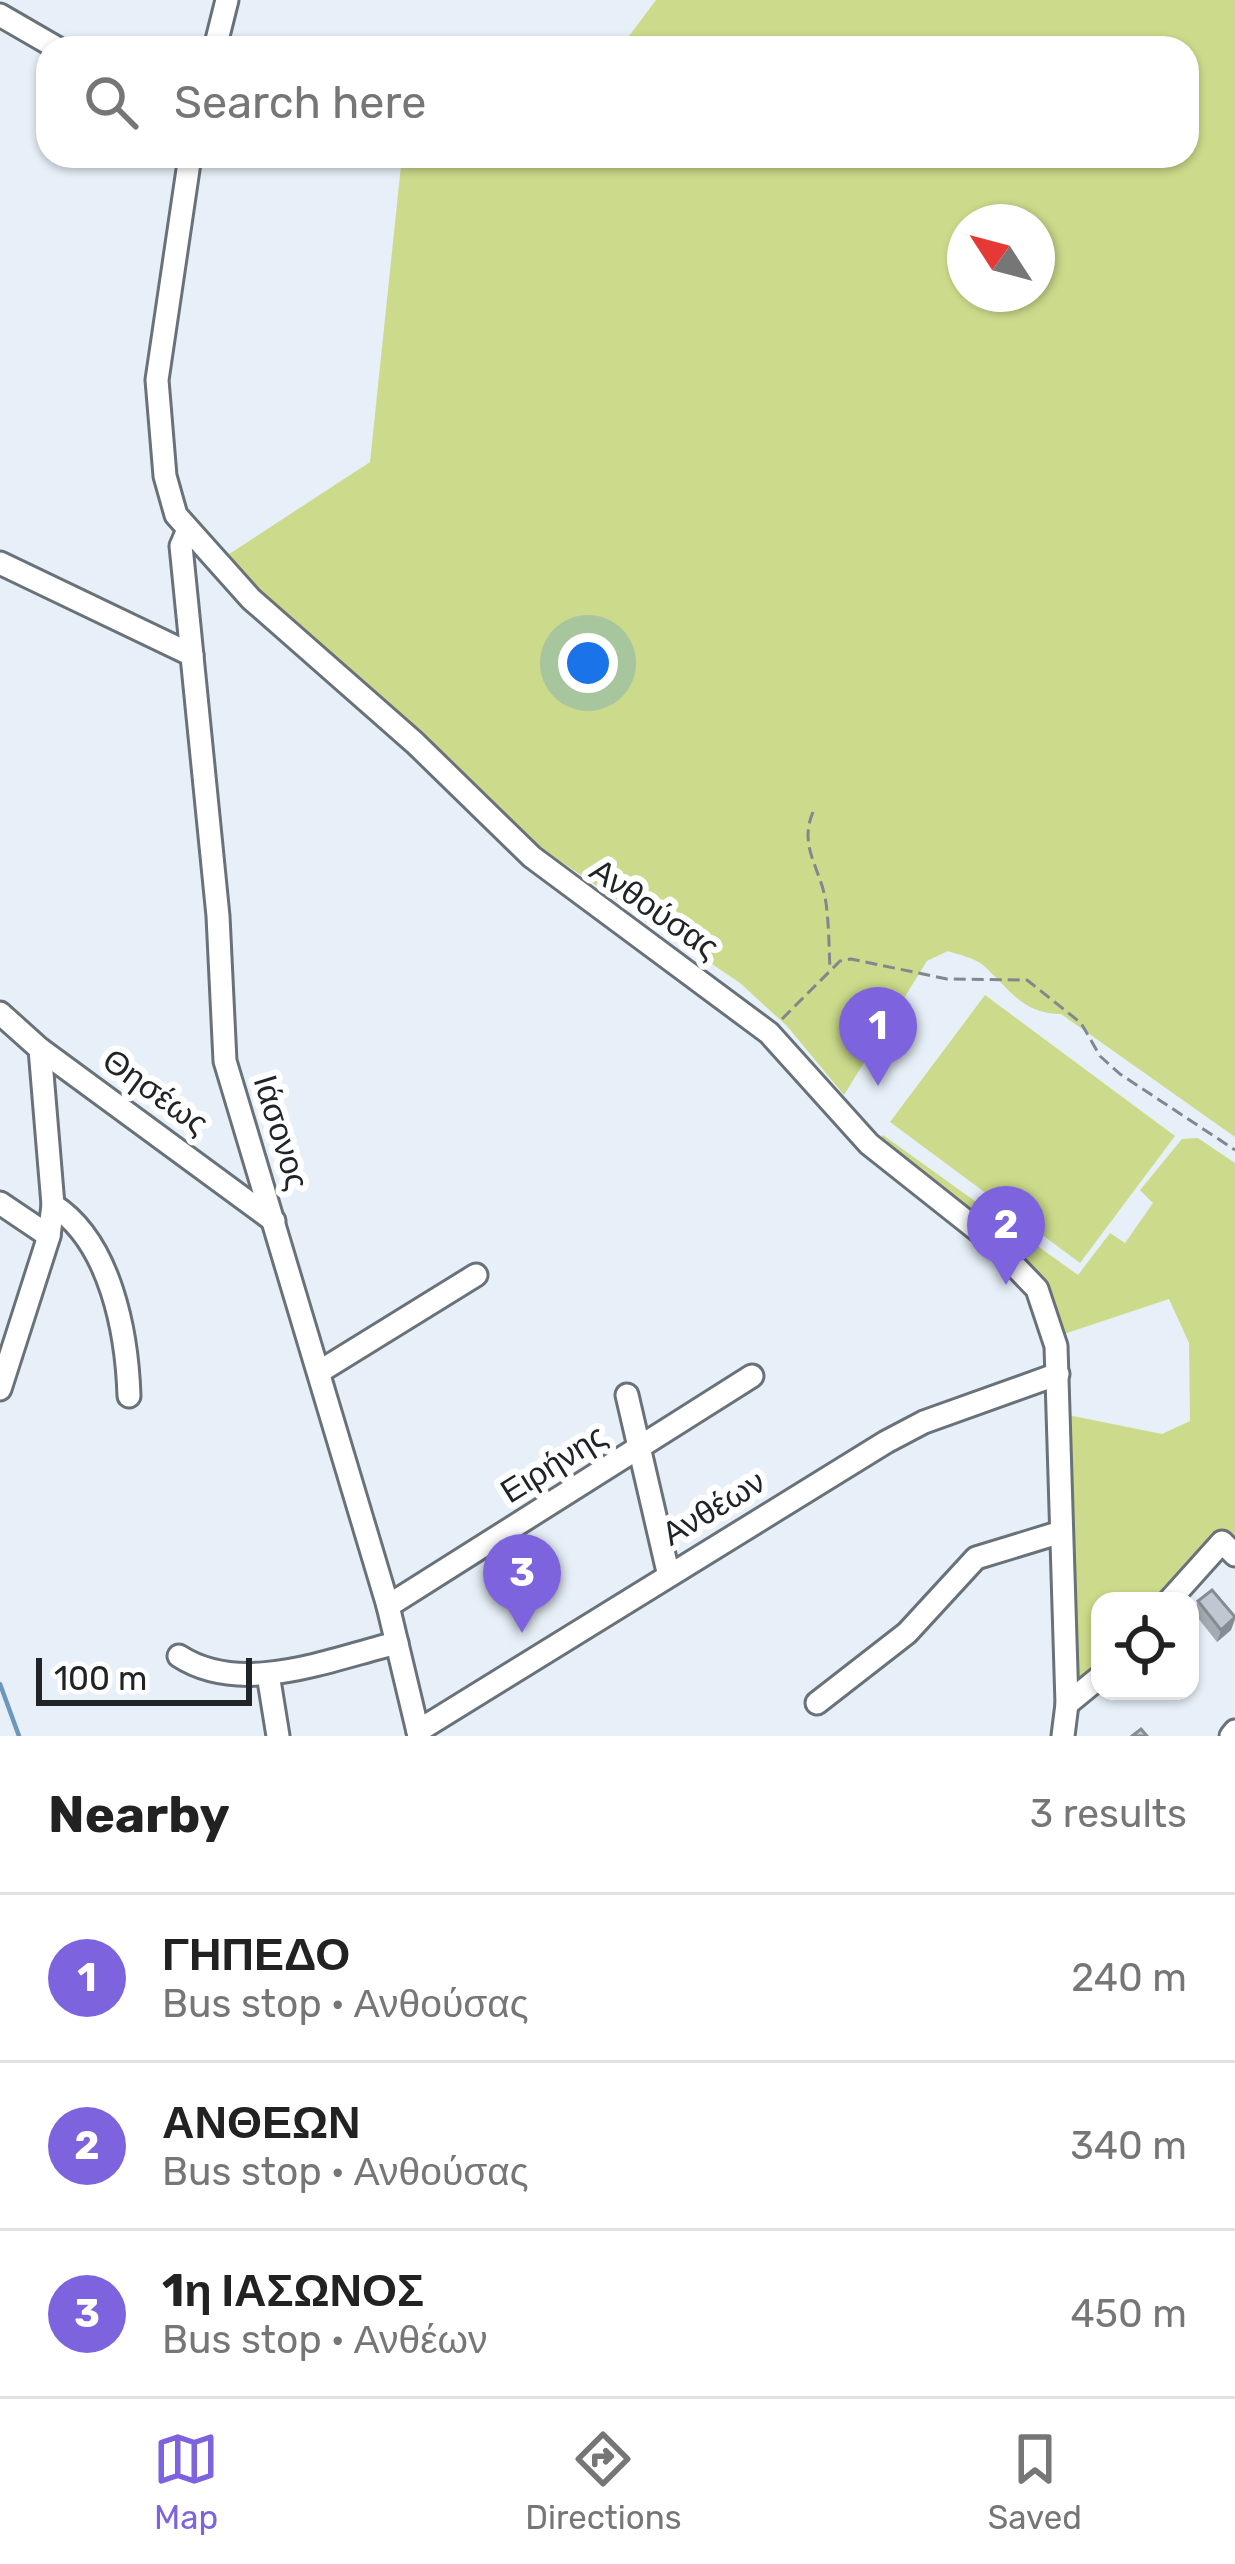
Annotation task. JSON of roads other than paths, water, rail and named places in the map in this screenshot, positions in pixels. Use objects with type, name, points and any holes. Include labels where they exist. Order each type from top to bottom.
[{"type":"street","points":[[218,36],[227,0]]},
{"type":"street","points":[[0,15],[36,36]]},
{"type":"street","name":"Ανθούσας","points":[[188,168],[157,380],[165,476],[187,532],[251,599],[369,701],[556,878],[769,1033],[869,1144],[1022,1271],[1051,1319],[1058,1374],[1063,1736]]},
{"type":"street","name":"Ιάσονος","points":[[187,532],[182,546],[218,916],[225,1061],[388,1606],[419,1733]]},
{"type":"street","points":[[0,563],[192,655]]},
{"type":"street","points":[[146,632],[190,608]]},
{"type":"street","name":"Θησέως","points":[[0,1013],[40,1049],[275,1222]]},
{"type":"street","points":[[0,1389],[49,1236],[53,1205],[40,1049]]},
{"type":"street","points":[[0,1203],[49,1236]]},
{"type":"street","points":[[53,1205],[82,1235],[114,1295],[123,1319],[130,1396]]},
{"type":"street","points":[[319,1372],[476,1275]]},
{"type":"street","name":"Ανθέων","points":[[419,1733],[668,1572],[924,1422],[1058,1374]]},
{"type":"street","name":"Ειρήνης","points":[[388,1606],[752,1376]]},
{"type":"street","points":[[628,1395],[668,1572]]},
{"type":"street","points":[[817,1703],[907,1634],[976,1558],[1061,1532]]},
{"type":"street","points":[[1179,1592],[1229,1548]]},
{"type":"street","points":[[179,1656],[199,1670],[268,1674],[397,1642]]},
{"type":"street","points":[[268,1674],[278,1736]]},
{"type":"street","points":[[1066,1704],[1091,1685]]},
{"type":"waterway","points":[[0,1684],[19,1736]]},
{"type":"place","name":"ΓΗΠΕΔΟ","points":[[878,1086]]},
{"type":"place","name":"ΑΝΘΕΩΝ","points":[[1006,1285]]},
{"type":"place","name":"1η ΙΑΣΩΝΟΣ","points":[[522,1633]]}]
